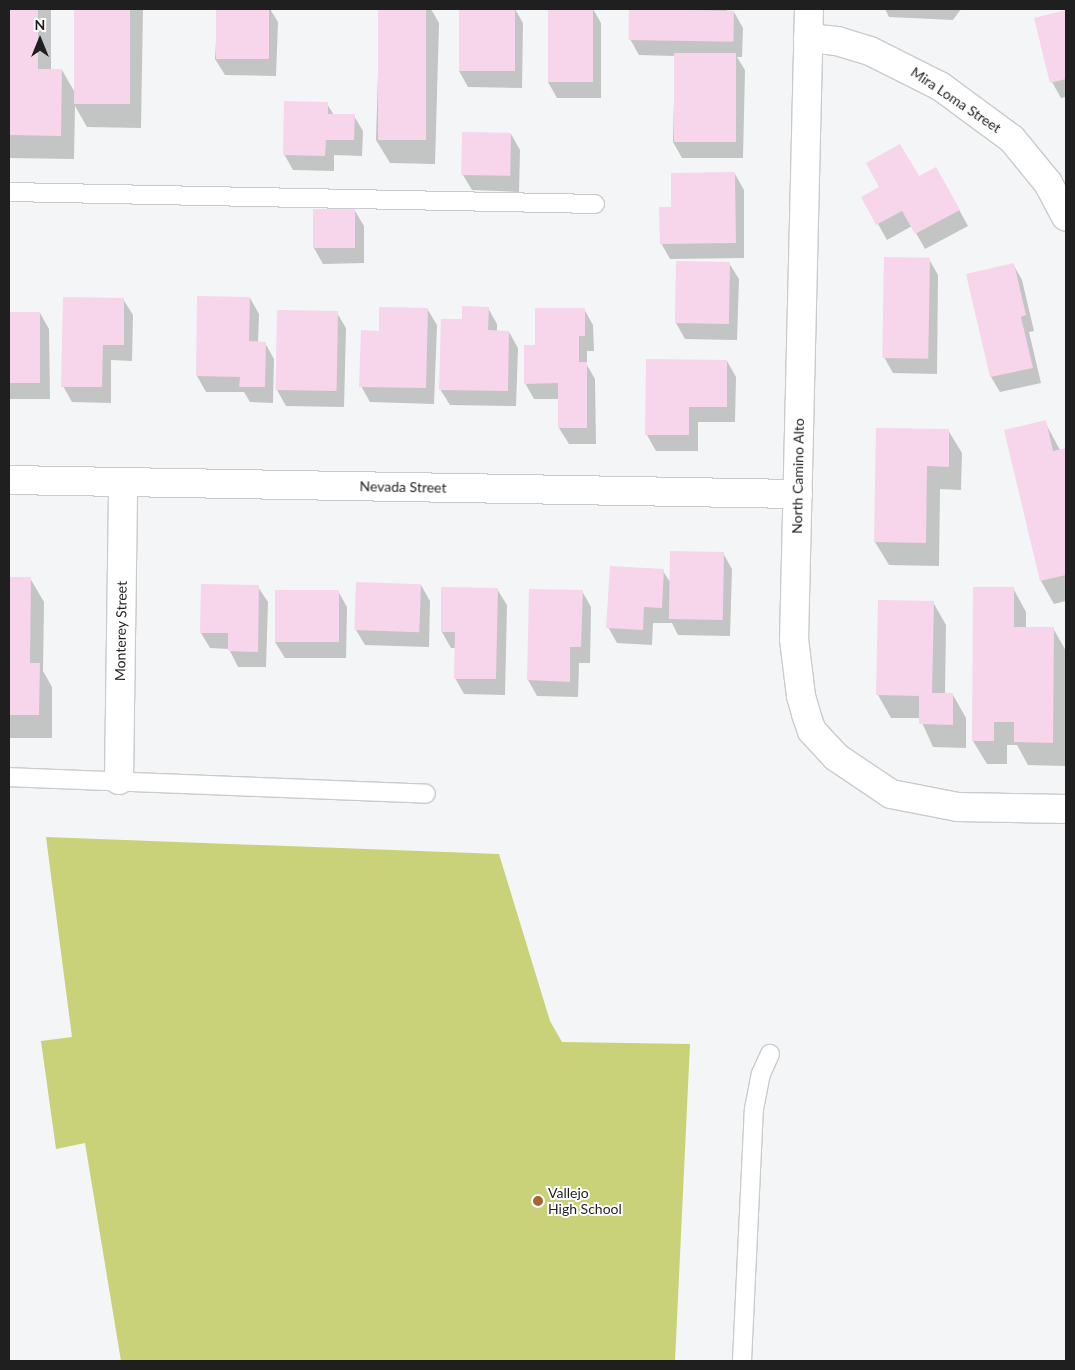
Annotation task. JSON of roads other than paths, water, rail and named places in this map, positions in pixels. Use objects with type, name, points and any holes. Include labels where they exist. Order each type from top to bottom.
[{"type":"street","name":"North Camino Alto","points":[[809,9],[794,639],[800,696],[812,731],[836,758],[892,794],[928,803],[999,808],[1066,809]]},
{"type":"street","name":"Mira Loma Street","points":[[808,38],[837,41],[870,51],[940,86],[1012,139],[1048,183],[1066,217]]},
{"type":"street","name":"Nevada Street","points":[[9,480],[798,494]]},
{"type":"street","name":"Monterey Street","points":[[119,780],[123,483]]},
{"type":"lane","points":[[9,192],[595,204]]},
{"type":"lane","points":[[9,777],[426,794]]},
{"type":"lane","points":[[742,1361],[754,1109],[761,1074],[770,1054]]},
{"type":"place","name":"Vallejo High School","points":[[538,1201]]}]
